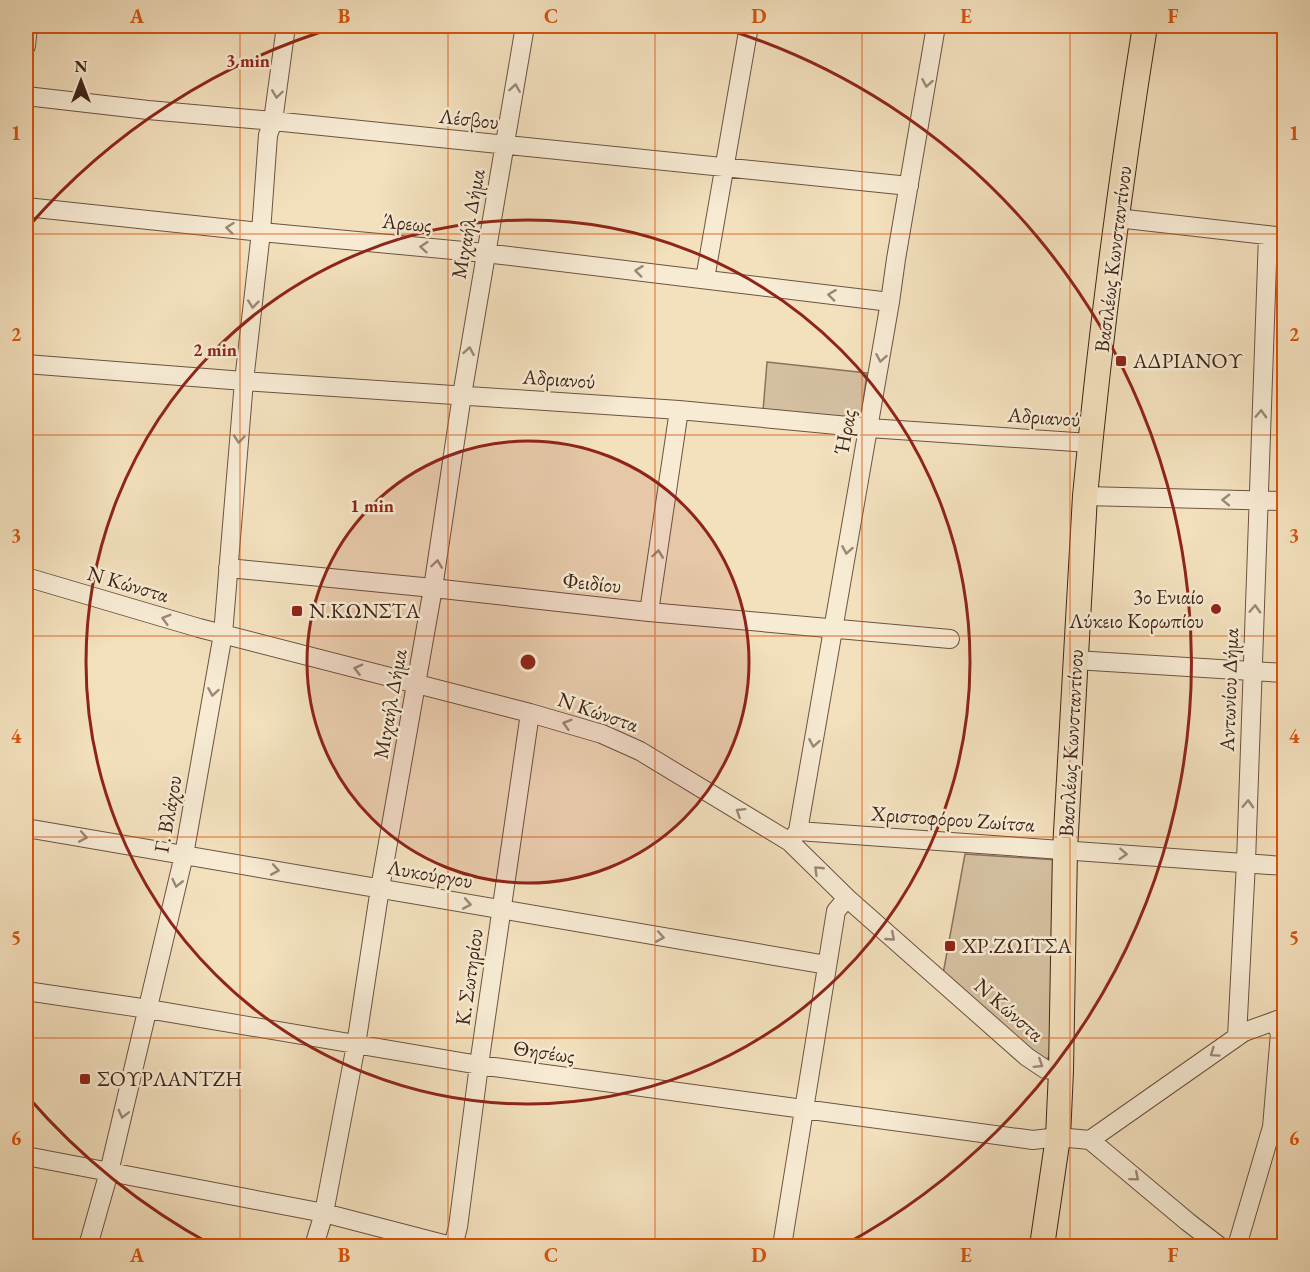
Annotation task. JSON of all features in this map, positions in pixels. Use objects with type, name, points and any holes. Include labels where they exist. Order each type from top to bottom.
[{"type":"main road","name":"Βασιλέως Κωνσταντίνου","points":[[1042,1246],[1058,1137],[1065,850],[1084,496],[1117,218],[1145,26]]},
{"type":"street","points":[[26,46],[28,26]]},
{"type":"street","name":"Γ. Βλάχου","points":[[88,1246],[109,1172],[184,855],[223,634],[244,381],[261,232],[268,135],[273,121],[286,26]]},
{"type":"street","name":"Μιχαήλ Δήμα","points":[[314,1246],[324,1213],[356,1046],[381,888],[434,588],[485,253],[525,26]]},
{"type":"street","points":[[705,279],[749,26]]},
{"type":"street","name":"Ήρας","points":[[794,837],[834,628],[936,26]]},
{"type":"street","name":"Λέσβου","points":[[26,96],[909,186]]},
{"type":"street","name":"Άρεως","points":[[26,207],[485,253],[890,302]]},
{"type":"street","points":[[1117,218],[1276,236]]},
{"type":"street","name":"Αντωνίου Δήμα","points":[[1237,1037],[1246,862],[1258,501],[1276,236]]},
{"type":"street","name":"Αδριανού","points":[[26,364],[679,410],[869,428],[1090,443]]},
{"type":"street","points":[[649,612],[679,410]]},
{"type":"street","points":[[1084,496],[1284,501]]},
{"type":"street","name":"Φειδίου","points":[[228,568],[649,612],[950,639]]},
{"type":"street","name":"Ν Κώνστα","points":[[26,577],[223,634],[530,713],[602,734],[640,750],[794,837],[847,898],[1030,1058],[1045,1069],[1061,1071]]},
{"type":"street","points":[[1075,660],[1284,673]]},
{"type":"street","name":"Κ. Σωτηρίου","points":[[452,1246],[458,1227],[530,713]]},
{"type":"street","name":"Λυκούργου","points":[[26,828],[826,964]]},
{"type":"street","name":"Χριστοφόρου Ζωίτσα","points":[[794,837],[1065,850],[1284,866]]},
{"type":"street","points":[[782,1246],[826,964],[836,912],[847,898]]},
{"type":"street","name":"Θησέως","points":[[26,992],[148,1009],[479,1065],[1033,1140],[1058,1137],[1090,1140]]},
{"type":"street","points":[[1219,1246],[1090,1140],[1244,1032],[1279,1019],[1280,1033],[1272,1127],[1237,1246]]},
{"type":"street","points":[[26,1156],[324,1213],[452,1246]]},
{"type":"shaded area","points":[[767,362],[867,373],[861,418],[763,411]]},
{"type":"shaded area","points":[[965,854],[1058,860],[1055,1049],[1047,1059],[1034,1055],[943,974]]},
{"type":"place","name":"ΑΔΡΙΑΝΟΥ","points":[[1121,361]]},
{"type":"place","name":"3ο Ενιαίο Λύκειο Κορωπίου","points":[[1216,609]]},
{"type":"place","name":"Ν.ΚΩΝΣΤΑ","points":[[297,611]]},
{"type":"place","name":"ΧΡ.ΖΩΙΤΣΑ","points":[[950,946]]},
{"type":"place","name":"ΣΟΥΡΛΑΝΤΖΗ","points":[[85,1079]]}]
